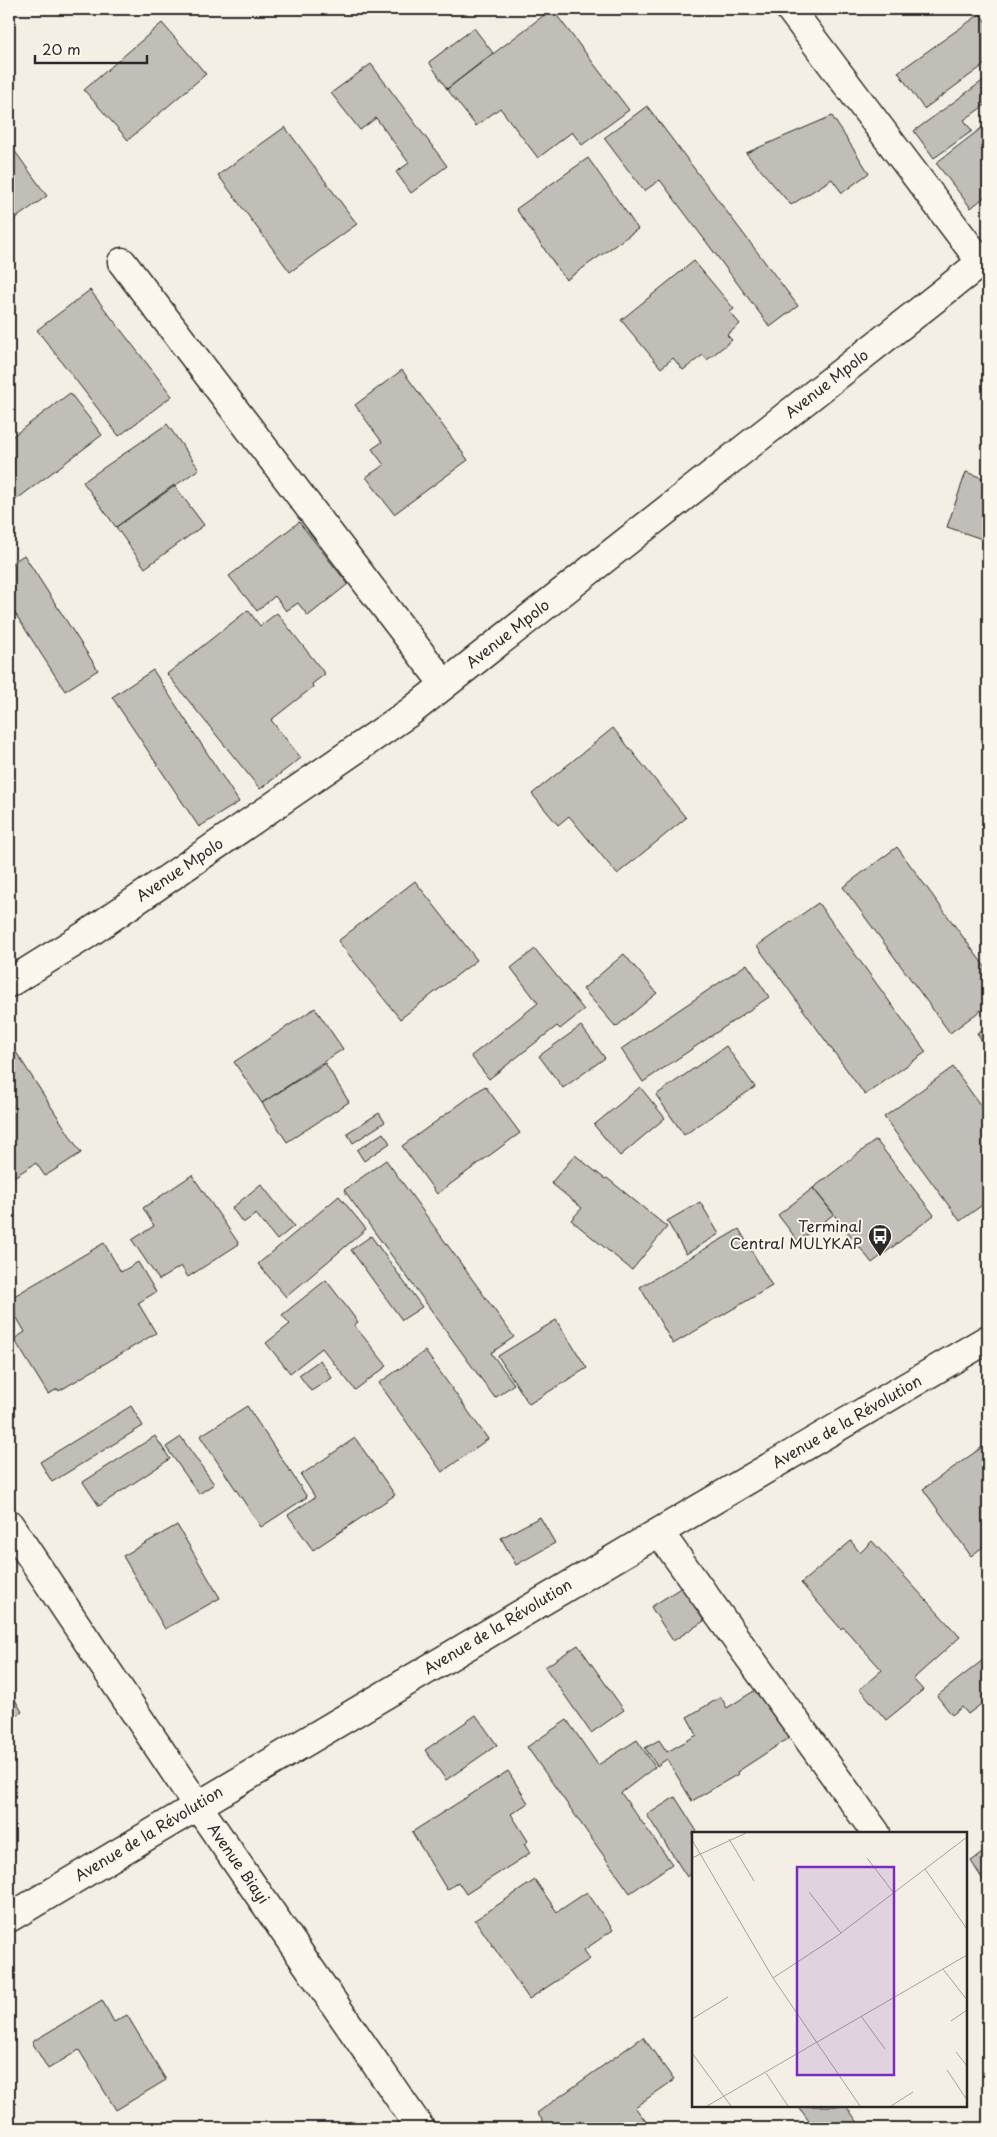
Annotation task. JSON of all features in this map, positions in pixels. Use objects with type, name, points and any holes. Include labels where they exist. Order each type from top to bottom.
[{"type":"street","points":[[790,9],[985,260]]},
{"type":"street","name":"Avenue Mpolo","points":[[9,983],[86,935],[410,712],[985,260]]},
{"type":"street","points":[[122,262],[444,684]]},
{"type":"street","name":"Avenue de la Révolution","points":[[9,1918],[197,1805],[988,1339]]},
{"type":"street","name":"Avenue Biayi","points":[[9,1524],[197,1805],[420,2128]]},
{"type":"street","points":[[659,1532],[875,1832]]},
{"type":"building","points":[[552,9],[629,110],[582,145],[572,132],[538,158],[500,108],[476,126],[447,89]]},
{"type":"building","points":[[980,14],[988,25],[988,62],[924,109],[898,72]]},
{"type":"building","points":[[162,23],[206,74],[128,140],[84,90]]},
{"type":"building","points":[[474,28],[493,53],[447,89],[429,62]]},
{"type":"building","points":[[371,64],[447,166],[411,193],[396,172],[409,163],[376,118],[360,130],[331,93]]},
{"type":"building","points":[[988,77],[988,103],[964,120],[972,131],[934,158],[914,131]]},
{"type":"building","points":[[647,106],[798,306],[770,327],[660,180],[644,191],[604,138]]},
{"type":"building","points":[[832,116],[869,173],[842,193],[832,179],[791,205],[746,153]]},
{"type":"building","points":[[988,123],[988,194],[971,208],[936,163]]},
{"type":"building","points":[[285,127],[357,224],[290,272],[218,175]]},
{"type":"building","points":[[9,143],[47,196],[9,223]]},
{"type":"building","points":[[588,158],[638,229],[566,280],[516,209]]},
{"type":"building","points":[[694,261],[734,309],[730,312],[740,324],[727,335],[732,340],[707,360],[703,355],[683,370],[673,358],[661,368],[621,320]]},
{"type":"building","points":[[90,290],[172,396],[119,436],[37,330]]},
{"type":"building","points":[[402,370],[468,460],[394,514],[366,477],[384,465],[372,449],[382,442],[355,405]]},
{"type":"building","points":[[70,393],[102,435],[9,505],[9,439]]},
{"type":"building","points":[[167,424],[199,469],[116,527],[83,482]]},
{"type":"building","points":[[966,472],[988,480],[988,541],[947,527]]},
{"type":"building","points":[[174,485],[204,525],[145,568],[116,527]]},
{"type":"building","points":[[299,522],[348,584],[308,616],[298,603],[286,611],[275,596],[257,611],[229,576]]},
{"type":"building","points":[[24,555],[98,670],[65,691],[9,604],[9,565]]},
{"type":"building","points":[[248,610],[260,626],[277,613],[325,674],[312,684],[313,687],[271,720],[301,758],[260,789],[167,674]]},
{"type":"building","points":[[153,670],[239,802],[199,827],[112,697]]},
{"type":"building","points":[[613,728],[686,818],[617,874],[569,816],[558,825],[532,794]]},
{"type":"building","points":[[897,847],[988,971],[988,1005],[950,1033],[843,887]]},
{"type":"building","points":[[415,881],[477,960],[400,1019],[338,941]]},
{"type":"building","points":[[818,903],[926,1052],[865,1095],[757,946]]},
{"type":"building","points":[[535,949],[584,1010],[560,1029],[557,1026],[489,1079],[471,1056],[538,1003],[511,968]]},
{"type":"building","points":[[624,954],[657,993],[616,1027],[583,989]]},
{"type":"building","points":[[747,964],[769,997],[643,1082],[621,1049]]},
{"type":"building","points":[[315,1008],[343,1049],[262,1103],[234,1062]]},
{"type":"building","points":[[581,1026],[605,1058],[563,1088],[539,1056]]},
{"type":"building","points":[[988,1026],[988,1051],[977,1033]]},
{"type":"building","points":[[726,1046],[755,1087],[684,1135],[656,1095]]},
{"type":"building","points":[[16,1052],[81,1153],[45,1176],[36,1163],[9,1180],[9,1057]]},
{"type":"building","points":[[325,1063],[349,1102],[287,1142],[262,1103]]},
{"type":"building","points":[[953,1067],[988,1116],[988,1201],[960,1221],[884,1117]]},
{"type":"building","points":[[485,1086],[520,1133],[437,1194],[402,1146]]},
{"type":"building","points":[[640,1087],[665,1118],[620,1156],[594,1125]]},
{"type":"building","points":[[379,1113],[385,1122],[353,1143],[347,1133]]},
{"type":"building","points":[[383,1133],[390,1143],[364,1161],[357,1150]]},
{"type":"building","points":[[876,1140],[934,1215],[872,1263],[813,1188]]},
{"type":"building","points":[[575,1155],[605,1179],[607,1178],[667,1227],[632,1270],[571,1220],[582,1208],[551,1183]]},
{"type":"building","points":[[386,1160],[514,1337],[491,1353],[514,1384],[495,1398],[344,1190]]},
{"type":"building","points":[[192,1175],[239,1244],[188,1277],[181,1266],[159,1280],[132,1240],[154,1226],[143,1208]]},
{"type":"building","points":[[261,1184],[294,1226],[277,1240],[256,1214],[243,1223],[232,1208]]},
{"type":"building","points":[[813,1188],[834,1214],[798,1241],[778,1215]]},
{"type":"building","points":[[339,1196],[366,1229],[286,1297],[258,1264]]},
{"type":"building","points":[[700,1202],[719,1234],[686,1254],[667,1221]]},
{"type":"building","points":[[739,1229],[772,1286],[673,1344],[640,1287]]},
{"type":"building","points":[[371,1236],[422,1307],[402,1320],[351,1250]]},
{"type":"building","points":[[104,1243],[121,1272],[138,1262],[156,1292],[138,1303],[156,1333],[59,1391],[58,1389],[48,1394],[14,1339],[25,1332],[9,1304],[9,1299]]},
{"type":"building","points":[[326,1280],[358,1322],[354,1325],[387,1366],[355,1390],[322,1348],[290,1373],[266,1343],[290,1324],[282,1315]]},
{"type":"building","points":[[556,1320],[587,1368],[529,1404],[498,1356]]},
{"type":"building","points":[[425,1351],[488,1439],[442,1472],[379,1383]]},
{"type":"building","points":[[320,1360],[332,1378],[311,1391],[299,1375]]},
{"type":"building","points":[[131,1406],[143,1426],[52,1482],[40,1462]]},
{"type":"building","points":[[247,1406],[307,1497],[261,1527],[200,1436]]},
{"type":"building","points":[[155,1436],[170,1459],[99,1506],[83,1482]]},
{"type":"building","points":[[181,1437],[214,1484],[199,1494],[166,1447]]},
{"type":"building","points":[[355,1438],[395,1495],[313,1550],[288,1515],[315,1497],[301,1475]]},
{"type":"building","points":[[988,1443],[988,1543],[971,1556],[923,1489]]},
{"type":"building","points":[[540,1517],[555,1543],[516,1565],[501,1538]]},
{"type":"building","points":[[177,1525],[220,1598],[165,1629],[123,1556]]},
{"type":"building","points":[[851,1541],[860,1553],[872,1541],[960,1637],[913,1679],[923,1690],[886,1720],[860,1689],[882,1670],[843,1627],[841,1629],[801,1583]]},
{"type":"building","points":[[682,1587],[704,1621],[673,1641],[651,1607]]},
{"type":"building","points":[[578,1645],[624,1710],[591,1733],[545,1667]]},
{"type":"building","points":[[988,1656],[988,1699],[968,1714],[962,1707],[952,1715],[937,1696]]},
{"type":"building","points":[[9,1689],[22,1712],[9,1719]]},
{"type":"building","points":[[757,1689],[789,1738],[737,1772],[738,1774],[692,1801],[667,1759],[657,1766],[645,1748],[659,1740],[667,1752],[697,1735],[687,1717],[721,1697],[727,1708]]},
{"type":"building","points":[[476,1715],[497,1745],[446,1780],[425,1750]]},
{"type":"building","points":[[567,1720],[598,1765],[637,1740],[655,1767],[621,1793],[672,1864],[630,1893],[527,1747]]},
{"type":"building","points":[[508,1771],[528,1803],[511,1814],[528,1841],[524,1844],[530,1853],[466,1894],[458,1882],[447,1890],[412,1832]]},
{"type":"building","points":[[675,1797],[697,1832],[692,1832],[692,1874],[687,1877],[647,1815]]},
{"type":"building","points":[[988,1849],[988,1888],[971,1861]]},
{"type":"building","points":[[535,1880],[557,1912],[587,1892],[613,1930],[584,1950],[590,1959],[529,1999],[475,1920]]},
{"type":"building","points":[[102,2000],[114,2022],[127,2015],[166,2080],[116,2110],[79,2050],[48,2069],[32,2042]]},
{"type":"building","points":[[643,2037],[674,2080],[635,2107],[647,2123],[640,2128],[548,2128],[537,2113]]},
{"type":"building","points":[[799,2107],[847,2107],[862,2128],[814,2128]]},
{"type":"place","name":"Terminal Central MULYKAP","points":[[880,1257]]}]
